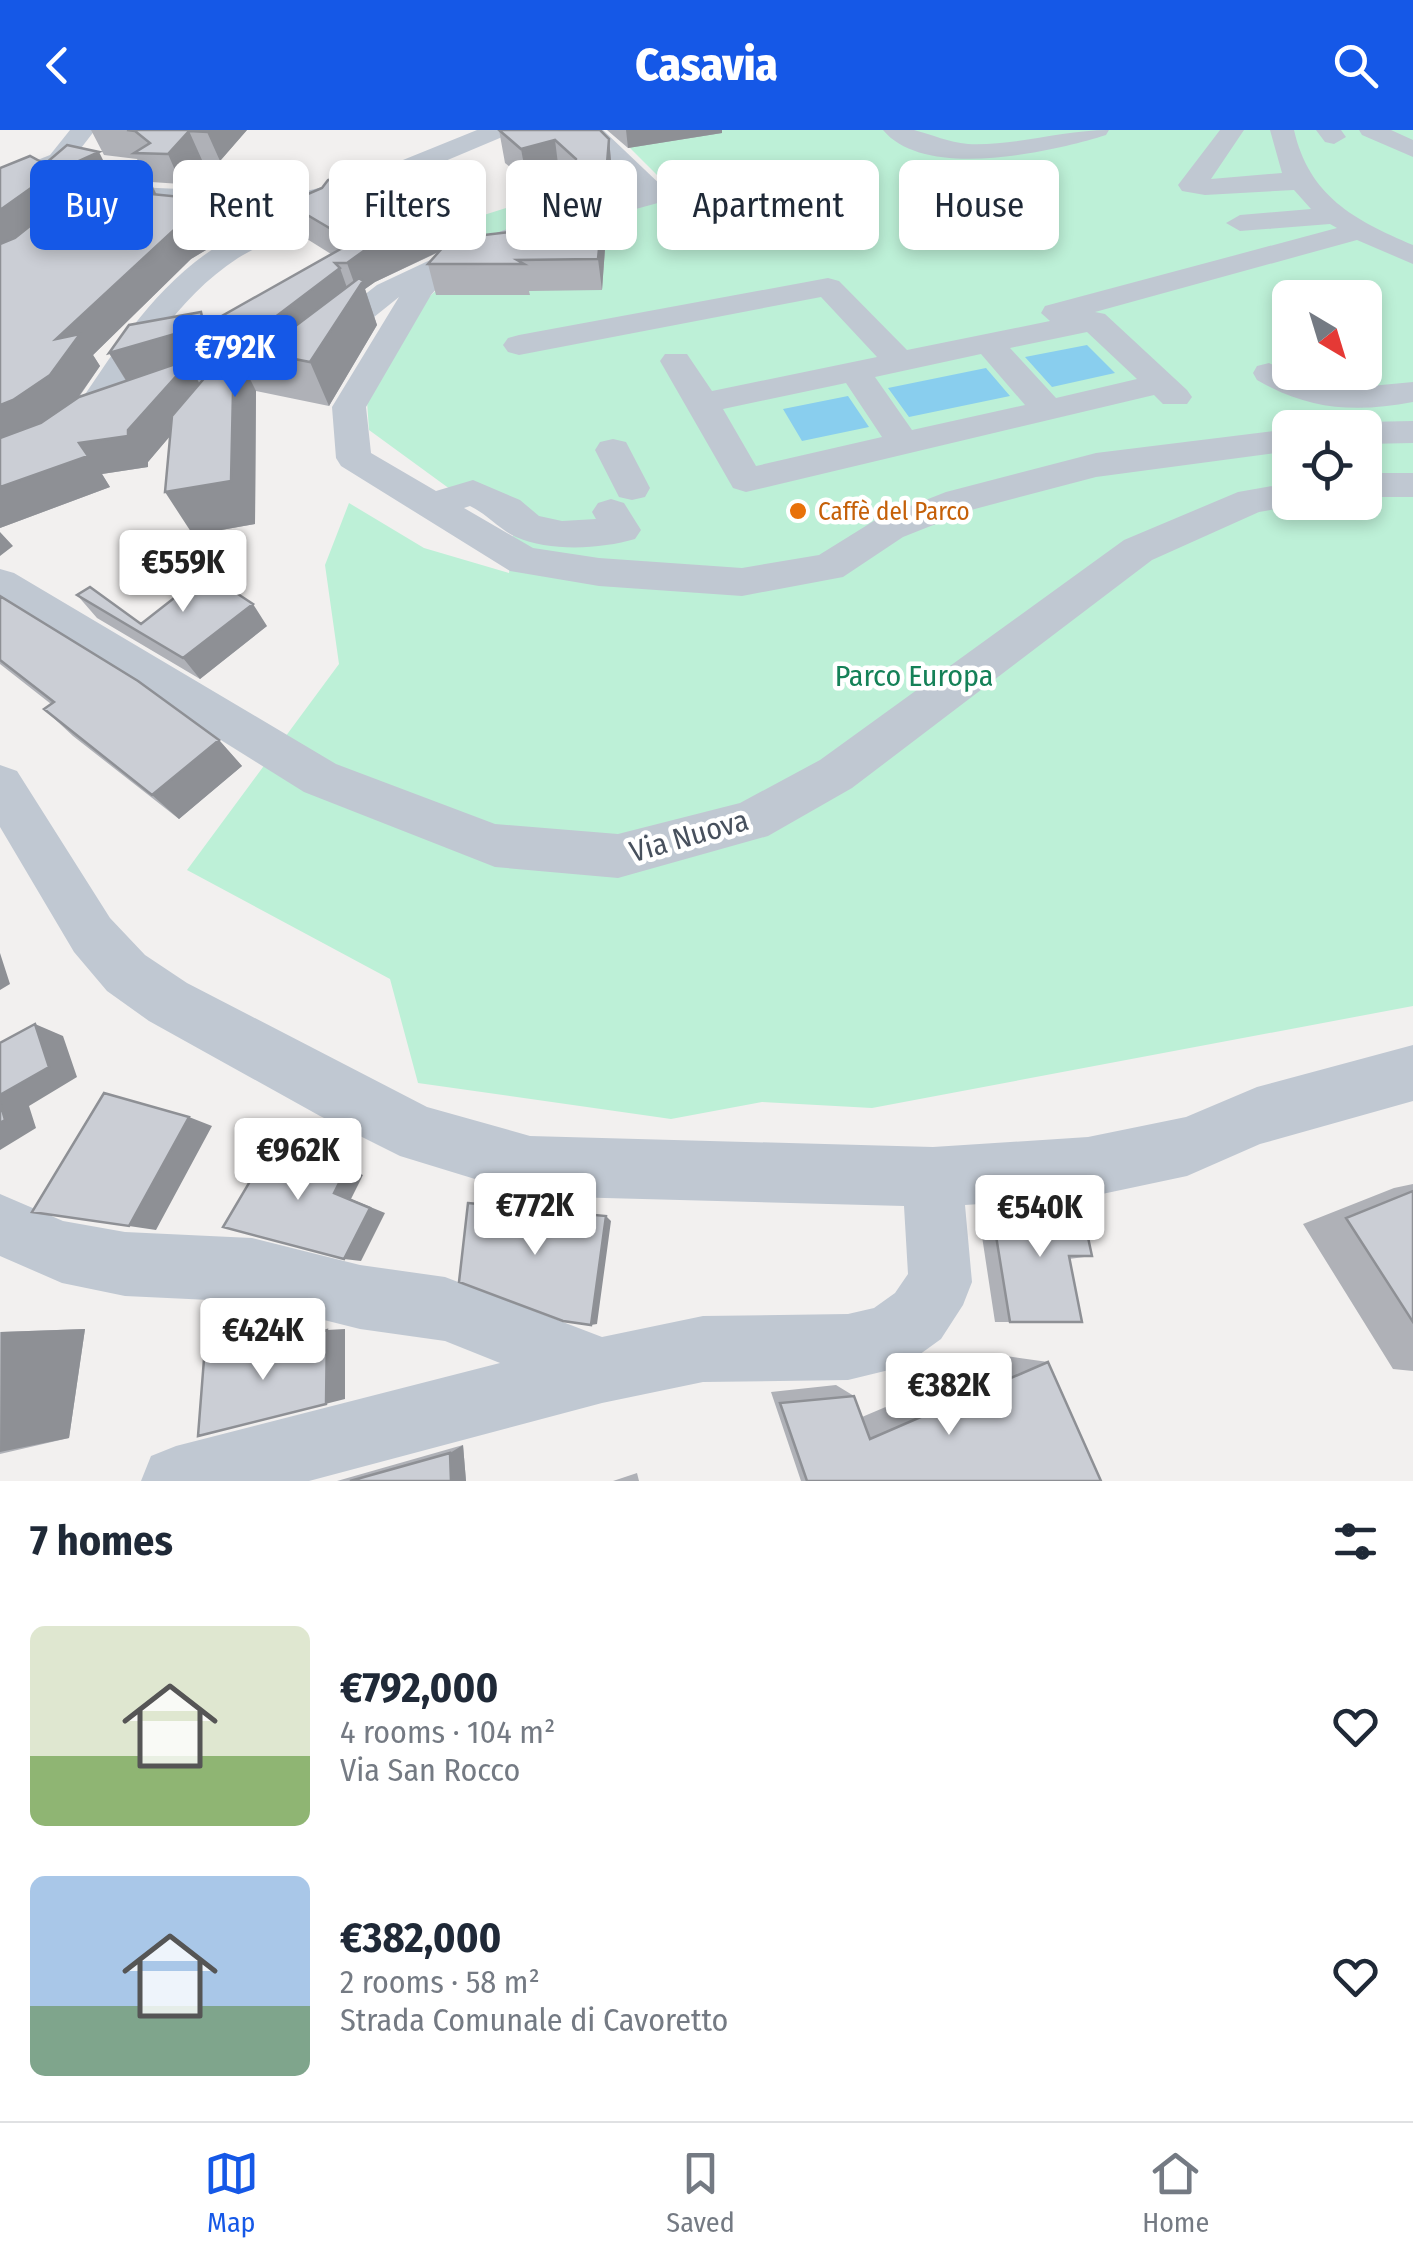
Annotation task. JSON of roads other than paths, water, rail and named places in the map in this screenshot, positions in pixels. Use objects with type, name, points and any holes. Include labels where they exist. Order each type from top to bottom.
[{"type":"street","points":[[79,160],[83,130]]},
{"type":"street","points":[[424,160],[498,130]]},
{"type":"street","points":[[214,410],[226,397],[223,386],[297,363],[388,291],[542,226],[656,194],[590,130]]},
{"type":"street","points":[[895,130],[944,146],[1002,151],[1064,142],[1097,130]]},
{"type":"street","points":[[1232,130],[1211,164],[1191,185],[1227,186],[1289,179],[1301,183],[1345,223],[1413,255]]},
{"type":"street","points":[[1282,130],[1301,183]]},
{"type":"street","points":[[1372,130],[1413,149]]},
{"type":"street","points":[[153,169],[329,185]]},
{"type":"street","points":[[0,185],[30,177]]},
{"type":"street","points":[[0,272],[25,260],[102,196],[120,192],[294,202],[329,194]]},
{"type":"street","points":[[251,377],[203,377],[75,426],[142,332],[192,278],[240,246],[329,207]]},
{"type":"street","points":[[1240,223],[1345,223]]},
{"type":"street","points":[[1316,246],[1345,223]]},
{"type":"street","points":[[689,452],[718,431],[859,378],[994,350],[1094,321],[1167,285],[1316,246],[1342,245],[1413,276]]},
{"type":"street","points":[[439,267],[418,291],[349,407],[354,458],[451,510],[524,561],[600,572],[742,582],[829,568],[890,528],[959,500],[1079,469],[1198,449],[1272,442]]},
{"type":"street","points":[[1167,285],[1190,300],[1196,299]]},
{"type":"street","points":[[519,345],[828,287],[893,354],[994,350]]},
{"type":"street","points":[[676,362],[746,480],[899,436],[1157,372],[1094,321],[893,354],[859,378]]},
{"type":"street","points":[[994,350],[1041,403]]},
{"type":"street","points":[[1269,373],[1304,394],[1344,400],[1382,399],[1413,392]]},
{"type":"street","points":[[859,378],[899,436]]},
{"type":"street","points":[[1382,433],[1413,432]]},
{"type":"street","points":[[451,510],[473,492],[506,508],[527,527],[562,534],[622,530],[616,479]]},
{"type":"street","points":[[1382,486],[1413,485]]},
{"type":"street","name":"Via Nuova","points":[[0,583],[320,778],[495,845],[618,856],[750,821],[768,812],[836,774],[1138,550],[1251,501],[1272,498]]},
{"type":"street","points":[[0,784],[92,935],[126,973],[340,1096],[422,1135],[530,1166],[933,1176],[1088,1167],[1187,1146],[1258,1116],[1413,1072]]},
{"type":"street","points":[[176,1481],[602,1370],[704,1349],[848,1347],[889,1337],[918,1316],[940,1282],[933,1176]]},
{"type":"street","points":[[0,1225],[62,1252],[125,1264],[252,1270],[360,1298],[445,1308],[602,1370]]},
{"type":"water","points":[[1087,345],[1115,373],[1052,387],[1025,357]]},
{"type":"water","points":[[986,368],[1010,396],[909,417],[888,388]]},
{"type":"water","points":[[848,396],[869,427],[802,441],[783,409]]},
{"type":"place","name":"Caffè del Parco","points":[[798,511]]},
{"type":"park label","name":"Parco Europa","points":[[914,676]]}]
